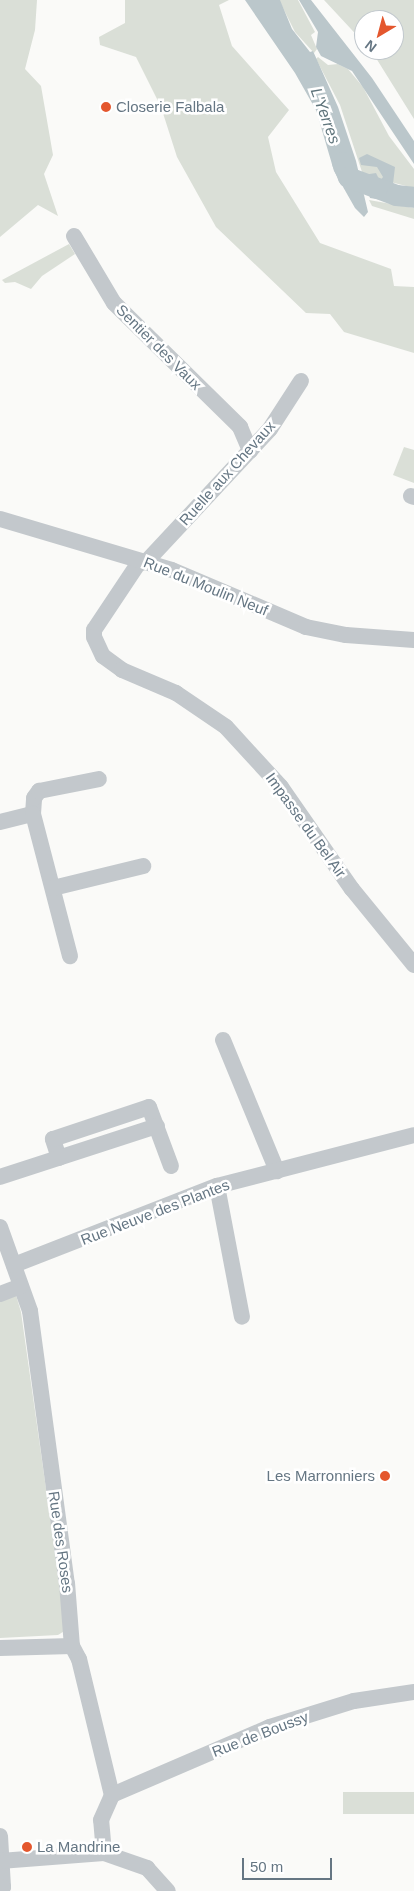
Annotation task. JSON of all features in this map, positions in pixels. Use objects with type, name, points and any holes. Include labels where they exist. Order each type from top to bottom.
[{"type":"street","name":"Sentier des Vaux","points":[[74,236],[114,303],[240,427],[250,451]]},
{"type":"street","name":"Ruelle aux Chevaux","points":[[147,561],[270,429],[301,381]]},
{"type":"street","name":"Rue du Moulin Neuf","points":[[0,519],[147,561],[306,626],[346,635],[414,640]]},
{"type":"street","name":"Impasse du Bel Air","points":[[147,561],[138,564],[94,630],[94,637],[103,656],[122,670],[176,693],[226,727],[281,787],[352,889],[414,965]]},
{"type":"street","points":[[70,956],[34,814],[34,798],[39,791],[99,779]]},
{"type":"street","points":[[0,822],[34,814]]},
{"type":"street","points":[[53,888],[143,866]]},
{"type":"street","points":[[223,1040],[277,1171]]},
{"type":"street","points":[[0,1177],[157,1126],[171,1166]]},
{"type":"street","name":"Rue Neuve des Plantes","points":[[14,1265],[218,1186],[414,1135]]},
{"type":"street","points":[[218,1186],[242,1317]]},
{"type":"street","name":"Rue des Roses","points":[[0,1226],[30,1311],[68,1591],[72,1646],[79,1659],[112,1795]]},
{"type":"street","points":[[0,1294],[21,1286]]},
{"type":"street","points":[[0,1648],[72,1646]]},
{"type":"street","name":"Rue de Boussy","points":[[112,1795],[270,1727],[354,1701],[414,1692]]},
{"type":"street","points":[[104,1853],[101,1820],[112,1795]]},
{"type":"street","points":[[0,1836],[3,1887],[0,1889]]},
{"type":"street","points":[[1,1860],[104,1853],[147,1868],[168,1891]]},
{"type":"shaded area","points":[[0,0],[37,0],[35,30],[25,69],[41,86],[53,155],[44,174],[58,216],[38,205],[0,237]]},
{"type":"shaded area","points":[[125,0],[229,0],[219,5],[232,46],[289,110],[268,137],[276,172],[320,243],[391,269],[394,286],[414,287],[414,353],[344,332],[330,314],[306,313],[216,227],[177,157],[161,107],[136,57],[100,45],[99,37],[125,23]]},
{"type":"shaded area","points":[[279,0],[298,0],[315,32],[311,35],[317,49],[314,53],[295,32]]},
{"type":"shaded area","points":[[324,0],[414,0],[414,119],[377,60],[404,60],[404,10],[354,10],[354,32]]},
{"type":"shaded area","points":[[318,57],[328,65],[338,64],[348,69],[363,87],[389,136],[414,169],[414,188],[363,175],[340,105],[316,59]]},
{"type":"shaded area","points":[[369,200],[414,208],[414,219],[372,206]]},
{"type":"shaded area","points":[[69,244],[75,254],[42,276],[31,289],[15,282],[5,283],[2,280]]},
{"type":"shaded area","points":[[404,447],[414,450],[414,483],[393,475]]},
{"type":"shaded area","points":[[16,1295],[21,1312],[66,1630],[58,1635],[0,1638],[0,1301]]},
{"type":"shaded area","points":[[343,1792],[414,1792],[414,1814],[343,1814]]},
{"type":"water","points":[[245,0],[280,0],[292,29],[310,52],[313,51],[338,107],[356,161],[368,212],[364,217],[355,208],[334,171],[316,110],[295,73]]},
{"type":"water","points":[[299,0],[311,0],[354,55],[354,60],[358,60],[372,78],[414,141],[414,164],[352,71],[321,56],[316,47],[318,32]]},
{"type":"water","points":[[367,154],[395,167],[393,184],[402,189],[414,190],[414,205],[370,198],[363,175],[376,173],[380,181],[383,177],[377,167],[361,165],[359,158]]},
{"type":"waterway","name":"L'Yerres","points":[[342,162],[348,177],[396,195],[414,197]]},
{"type":"place","name":"Closerie Falbala","points":[[106,107]]},
{"type":"place","name":"Les Marronniers","points":[[385,1476]]},
{"type":"place","name":"La Mandrine","points":[[27,1847]]}]
